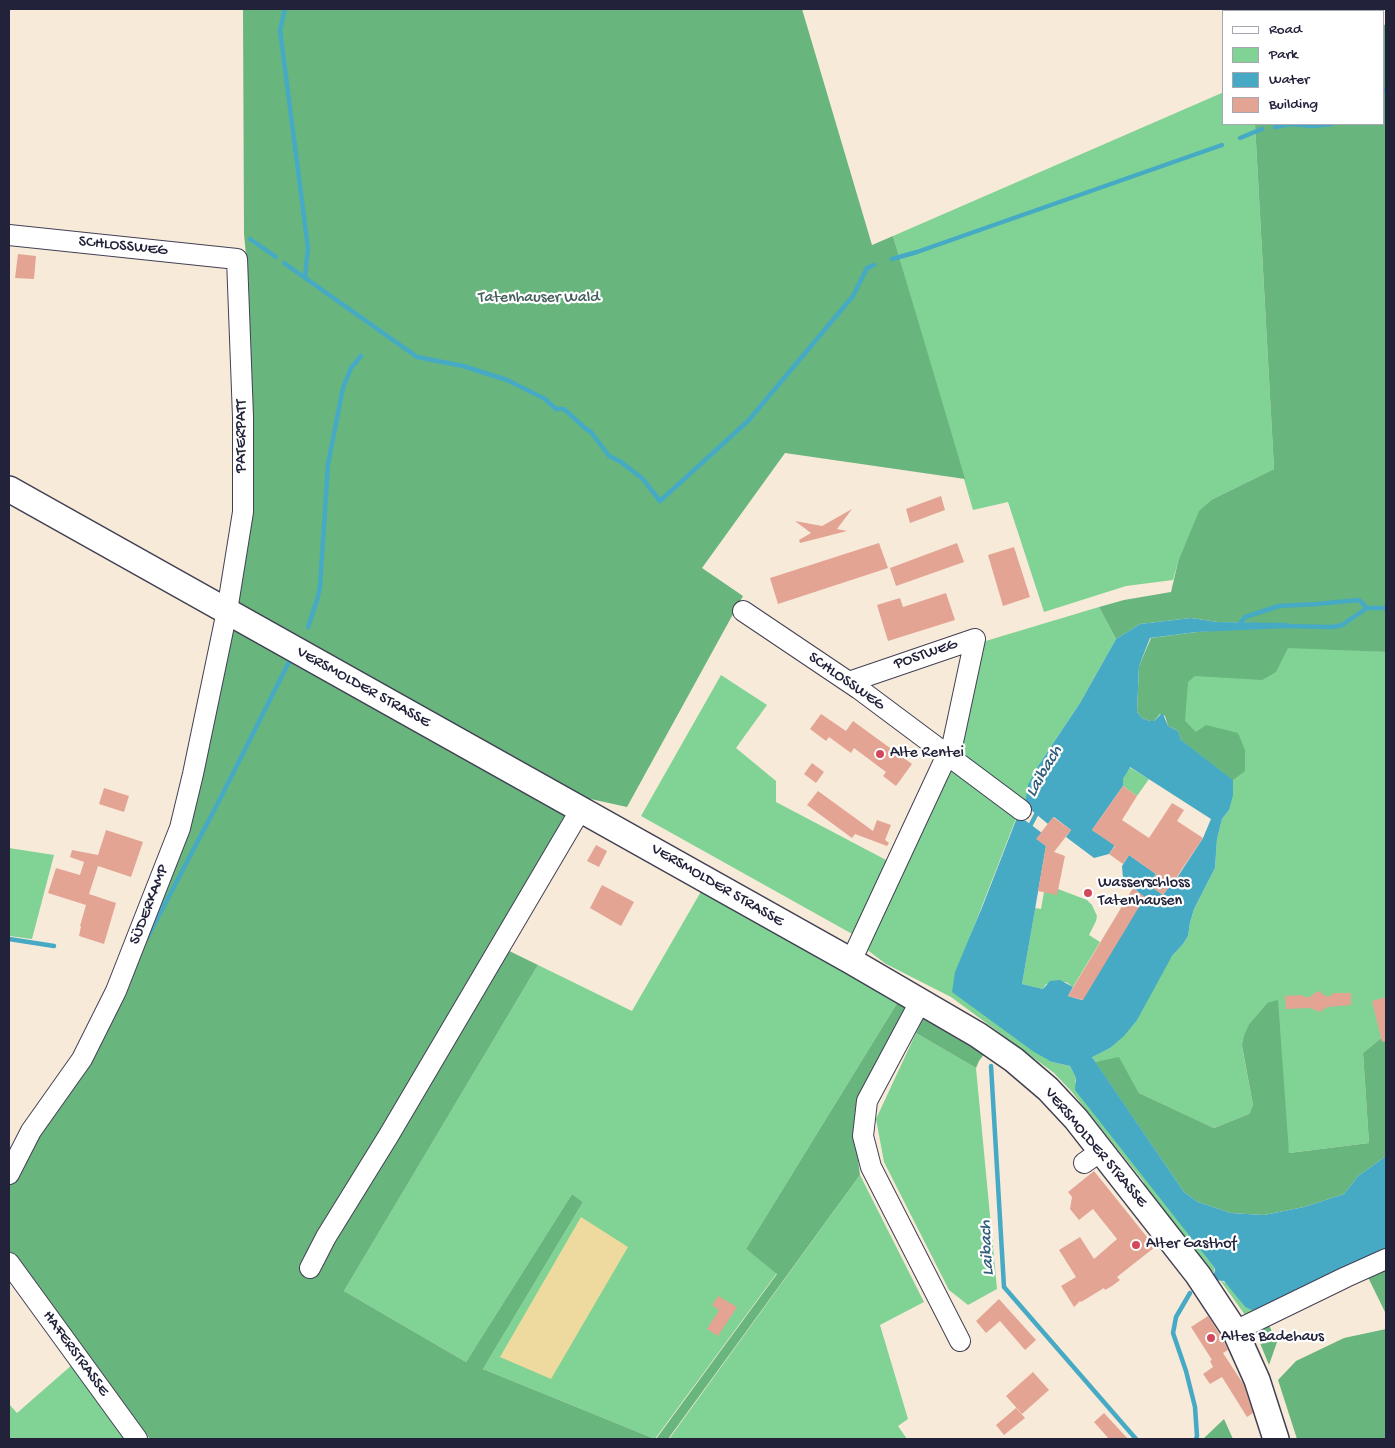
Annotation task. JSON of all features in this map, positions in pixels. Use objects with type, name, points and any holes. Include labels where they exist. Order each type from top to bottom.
[{"type":"main road","name":"VERSMOLDER STRASSE","points":[[9,489],[851,960],[921,1000],[1014,1060],[1048,1089],[1076,1119],[1092,1157],[1198,1275],[1234,1331],[1257,1380],[1276,1439]]},
{"type":"street","name":"SCHLOSSWEG","points":[[9,235],[237,259]]},
{"type":"street","name":"PATERPATT","points":[[227,611],[243,512],[243,417],[237,259]]},
{"type":"street","name":"SÜDERKAMP","points":[[9,1174],[31,1131],[82,1059],[116,990],[176,838],[193,774],[227,611]]},
{"type":"street","name":"SCHLOSSWEG","points":[[743,611],[849,682],[1021,810]]},
{"type":"street","name":"POSTWEG","points":[[849,682],[975,639],[953,742],[947,756]]},
{"type":"street","points":[[851,960],[947,756]]},
{"type":"street","points":[[310,1268],[326,1237],[389,1134],[580,809]]},
{"type":"street","points":[[921,1000],[867,1102],[863,1136],[871,1167],[960,1341]]},
{"type":"street","points":[[1234,1331],[1346,1276],[1386,1259]]},
{"type":"street","name":"HAFERSTRASSE","points":[[10,1266],[138,1439]]},
{"type":"green space","name":"Tatenhauser Wald","points":[[243,9],[802,9],[872,245],[893,236],[965,479],[785,453],[702,568],[743,596],[627,807],[577,796],[493,943],[538,965],[344,1291],[466,1362],[572,1194],[583,1202],[483,1369],[655,1439],[150,1439],[35,1281],[13,1260],[9,1249],[9,1187],[36,1131],[128,976],[229,633],[239,629],[242,610],[236,599],[251,511],[249,287],[244,234]]},
{"type":"green space","points":[[1385,24],[1386,652],[1288,648],[1276,672],[1262,680],[1195,676],[1188,682],[1185,721],[1196,732],[1206,725],[1238,733],[1245,750],[1245,771],[1233,780],[1181,740],[1178,731],[1168,726],[1165,716],[1160,714],[1154,721],[1150,721],[1142,718],[1137,712],[1139,666],[1151,638],[1288,624],[1218,622],[1191,618],[1140,624],[1116,639],[1099,607],[1124,600],[1171,592],[1178,562],[1199,511],[1213,499],[1274,469],[1255,125],[1385,125]]},
{"type":"green space","points":[[1222,93],[1222,125],[1255,125],[1274,469],[1213,499],[1178,562],[1173,580],[1126,586],[1044,612],[1008,502],[973,510],[893,236]]},
{"type":"green space","points":[[1099,607],[1116,639],[1080,703],[1038,766],[1025,805],[1017,816],[968,942],[1052,1062],[1070,1066],[1076,1078],[1075,1082],[1214,1267],[1214,1273],[1072,1092],[1054,1073],[951,997],[886,964],[866,949],[979,643]]},
{"type":"green space","points":[[1151,638],[1386,652],[1386,1034],[1363,1053],[1369,1143],[1289,1153],[1267,1003],[1249,1024],[1242,1047],[1253,1105],[1249,1114],[1214,1128],[1139,1093],[1119,1058],[1095,1062],[1092,1056],[1110,1048],[1172,956],[1188,936],[1194,909],[1215,868],[1217,839],[1222,819],[1229,810],[1181,740]]},
{"type":"green space","points":[[721,675],[767,705],[736,748],[776,781],[776,802],[888,861],[854,935],[641,816]]},
{"type":"green space","points":[[1129,767],[1149,779],[1137,796],[1123,786],[1123,779]]},
{"type":"green space","points":[[9,848],[54,855],[32,939],[9,936]]},
{"type":"green space","points":[[703,888],[899,1000],[746,1249],[777,1273],[655,1439],[483,1369],[583,1202],[572,1194],[466,1362],[344,1291],[538,965],[632,1011]]},
{"type":"green space","points":[[1058,889],[1087,900],[1092,905],[1097,916],[1089,935],[1100,942],[1073,987],[1066,982],[1046,984],[1043,989],[1022,984],[1035,908],[1041,909],[1044,892]]},
{"type":"green space","points":[[899,1000],[909,1011],[855,1138],[860,1175],[668,1439],[656,1439],[777,1274],[746,1249]]},
{"type":"green space","points":[[1278,1000],[1289,1153],[1369,1143],[1363,1053],[1386,1034],[1386,1156],[1358,1176],[1344,1194],[1304,1207],[1264,1215],[1231,1213],[1198,1202],[1184,1192],[1095,1062],[1119,1057],[1139,1093],[1214,1128],[1249,1114],[1253,1105],[1242,1046],[1244,1036],[1249,1024],[1267,1003]]},
{"type":"green space","points":[[923,1018],[985,1053],[976,1068],[916,1033]]},
{"type":"green space","points":[[916,1033],[976,1068],[997,1289],[968,1305],[949,1290],[884,1162],[876,1119]]},
{"type":"green space","points":[[860,1175],[924,1302],[880,1325],[908,1419],[898,1426],[907,1439],[669,1439]]},
{"type":"green space","points":[[1386,1247],[1386,1314],[1360,1261]]},
{"type":"green space","points":[[1220,1280],[1227,1284],[1245,1307],[1257,1309],[1248,1316],[1245,1315]]},
{"type":"green space","points":[[1266,1319],[1277,1342],[1269,1365],[1253,1326]]},
{"type":"green space","points":[[1386,1329],[1386,1439],[1297,1439],[1278,1380],[1296,1361],[1344,1338]]},
{"type":"green space","points":[[73,1364],[132,1439],[9,1439],[9,1404],[17,1413]]},
{"type":"green space","points":[[1224,1419],[1233,1439],[1203,1439]]},
{"type":"sand","points":[[581,1217],[628,1247],[551,1379],[500,1357]]},
{"type":"water","points":[[1191,618],[1218,622],[1288,623],[1288,628],[1197,632],[1150,638],[1139,666],[1137,712],[1142,718],[1150,721],[1154,721],[1163,714],[1168,726],[1178,731],[1181,740],[1233,780],[1233,795],[1229,810],[1222,819],[1217,839],[1215,868],[1194,909],[1188,936],[1172,956],[1137,1020],[1124,1036],[1110,1048],[1092,1057],[1184,1192],[1198,1202],[1231,1213],[1264,1215],[1304,1207],[1344,1194],[1358,1176],[1386,1156],[1385,1248],[1252,1310],[1245,1307],[1224,1281],[1214,1280],[1214,1267],[1075,1090],[1076,1078],[1070,1066],[1052,1062],[1034,1052],[952,992],[955,972],[1018,815],[1042,833],[1037,839],[1046,846],[1022,984],[1043,989],[1050,981],[1060,980],[1073,987],[1068,996],[1082,1000],[1144,897],[1123,879],[1122,866],[1129,855],[1156,874],[1149,885],[1163,895],[1173,884],[1203,838],[1211,819],[1130,767],[1123,779],[1123,786],[1092,830],[1115,845],[1109,854],[1094,858],[1066,837],[1071,830],[1054,817],[1048,824],[1025,805],[1028,785],[1038,766],[1080,703],[1116,639],[1140,624]]},
{"type":"building","points":[[18,254],[36,256],[34,279],[15,278]]},
{"type":"building","points":[[941,496],[945,510],[910,523],[906,509]]},
{"type":"building","points":[[852,509],[837,529],[847,531],[800,543],[799,540],[811,533],[795,521],[822,526]]},
{"type":"building","points":[[879,543],[888,568],[778,604],[770,578]]},
{"type":"building","points":[[957,543],[964,562],[896,586],[890,568]]},
{"type":"building","points":[[1014,547],[1030,597],[1003,606],[988,555]]},
{"type":"building","points":[[946,593],[955,620],[888,641],[877,605],[900,598],[903,607]]},
{"type":"building","name":"Alte Rentei","points":[[821,714],[846,731],[853,721],[912,764],[896,786],[883,776],[886,772],[854,748],[851,753],[829,737],[826,741],[810,729]]},
{"type":"building","points":[[812,763],[824,772],[816,783],[804,774]]},
{"type":"building","points":[[1123,786],[1137,796],[1122,820],[1149,838],[1172,803],[1184,810],[1177,821],[1203,838],[1163,895],[1149,885],[1156,874],[1129,855],[1123,864],[1109,854],[1115,846],[1092,830]]},
{"type":"building","points":[[104,788],[129,796],[124,812],[99,804]]},
{"type":"building","points":[[818,791],[873,831],[877,820],[891,825],[885,840],[889,843],[887,846],[855,834],[852,838],[807,805]]},
{"type":"building","points":[[1053,817],[1071,830],[1054,852],[1065,856],[1057,895],[1038,891],[1046,846],[1036,839]]},
{"type":"building","points":[[106,830],[143,842],[131,877],[98,866],[89,894],[116,903],[104,944],[79,936],[86,905],[48,893],[56,868],[80,875],[84,862],[70,857],[72,850],[98,855]]},
{"type":"building","points":[[596,845],[607,851],[599,867],[587,861]]},
{"type":"building","points":[[602,885],[634,902],[621,926],[590,908]]},
{"type":"building","points":[[1133,888],[1145,897],[1083,1000],[1068,996]]},
{"type":"building","points":[[1318,991],[1328,997],[1334,993],[1351,993],[1351,1005],[1327,1007],[1320,1012],[1310,1008],[1286,1009],[1285,996],[1301,995],[1308,998]]},
{"type":"building","points":[[1386,997],[1386,1041],[1382,1042],[1372,1001]]},
{"type":"building","name":"Alter Gasthof","points":[[1094,1171],[1155,1247],[1117,1277],[1120,1280],[1112,1286],[1105,1290],[1104,1288],[1080,1301],[1074,1307],[1061,1286],[1076,1277],[1059,1250],[1080,1237],[1094,1259],[1117,1239],[1093,1209],[1079,1220],[1070,1209],[1072,1197],[1068,1192]]},
{"type":"building","points":[[718,1296],[737,1307],[718,1336],[707,1329],[719,1310],[712,1305]]},
{"type":"building","points":[[999,1299],[1036,1340],[1025,1350],[1000,1321],[986,1333],[976,1321]]},
{"type":"building","points":[[1208,1316],[1228,1350],[1223,1353],[1244,1385],[1253,1413],[1247,1417],[1222,1377],[1210,1384],[1203,1374],[1213,1367],[1210,1361],[1212,1360],[1191,1327]]},
{"type":"building","points":[[1033,1372],[1049,1390],[1022,1414],[1006,1396]]},
{"type":"building","points":[[1016,1408],[1025,1418],[1004,1435],[996,1425]]},
{"type":"building","points":[[1104,1413],[1128,1439],[1109,1439],[1094,1422]]},
{"type":"waterway","points":[[285,9],[280,30],[308,248],[305,277]]},
{"type":"waterway","points":[[1275,127],[1285,125]]},
{"type":"waterway","points":[[1302,125],[1322,125]]},
{"type":"waterway","points":[[1240,138],[1262,129]]},
{"type":"waterway","points":[[892,259],[917,252],[1222,145]]},
{"type":"waterway","points":[[250,239],[276,257]]},
{"type":"waterway","points":[[284,263],[417,357],[463,366],[507,380],[545,399],[556,409],[564,409],[591,432],[609,456],[621,462],[643,479],[660,501],[748,421],[853,296],[867,268],[874,265]]},
{"type":"waterway","points":[[308,627],[320,587],[328,464],[343,388],[351,368],[361,356]]},
{"type":"waterway","name":"Laibach","points":[[1238,626],[1245,617],[1279,606],[1359,600],[1367,608]]},
{"type":"waterway","name":"Laibach","points":[[1283,626],[1333,627],[1342,625],[1367,608],[1386,608]]},
{"type":"waterway","points":[[147,938],[289,662]]},
{"type":"waterway","name":"Laibach","points":[[1029,828],[1038,811]]},
{"type":"waterway","points":[[9,939],[54,946]]},
{"type":"waterway","name":"Laibach","points":[[991,1066],[1004,1287],[1136,1439]]},
{"type":"waterway","name":"Laibach","points":[[1190,1293],[1176,1317],[1173,1333],[1186,1371],[1195,1407],[1196,1439]]},
{"type":"place","name":"Alte Rentei","points":[[880,754]]},
{"type":"place","name":"Wasserschloss Tatenhausen","points":[[1088,893]]},
{"type":"place","name":"Alter Gasthof","points":[[1136,1245]]},
{"type":"place","name":"Altes Badehaus","points":[[1211,1338]]}]
